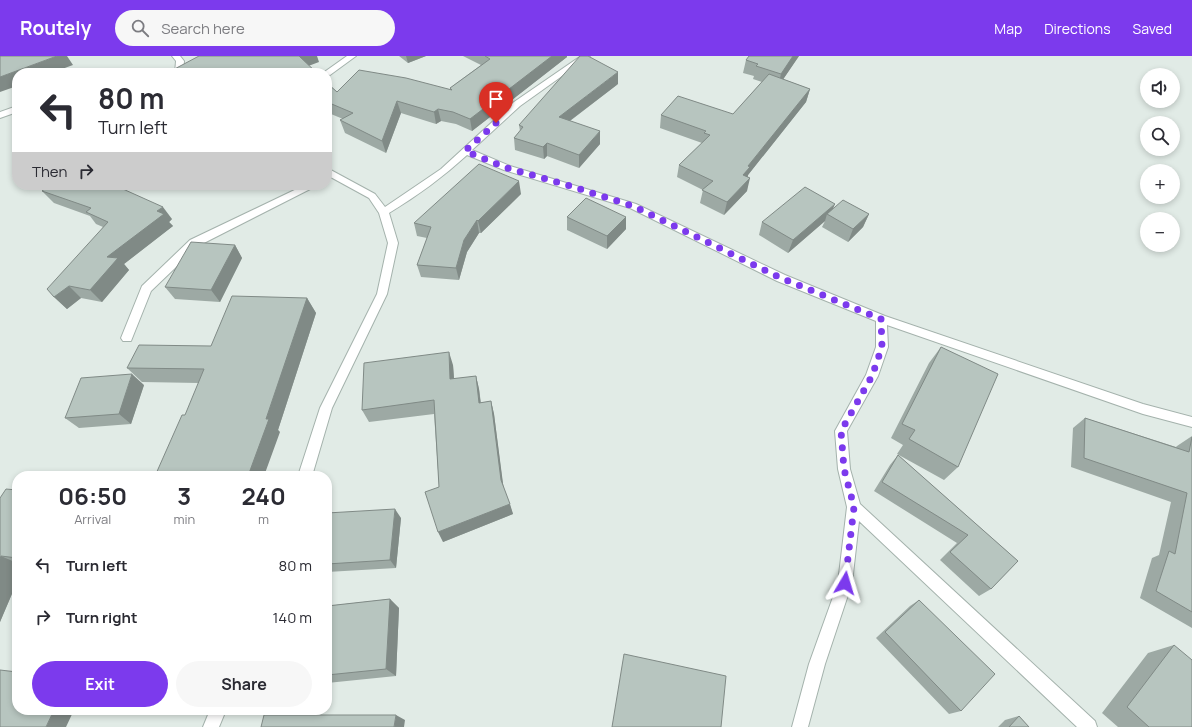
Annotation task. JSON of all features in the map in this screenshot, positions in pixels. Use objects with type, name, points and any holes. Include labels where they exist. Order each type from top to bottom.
[{"type":"street","points":[[176,56],[180,61],[179,68]]},
{"type":"street","points":[[332,70],[352,56]]},
{"type":"street","points":[[384,212],[413,194],[444,171],[518,104],[586,56]]},
{"type":"street","points":[[0,115],[12,111]]},
{"type":"street","points":[[465,151],[507,168],[633,206],[781,278],[881,319],[1143,409],[1192,422]]},
{"type":"street","points":[[307,471],[326,408],[382,294],[393,243],[384,212],[372,196],[332,176]]},
{"type":"street","points":[[127,338],[146,289],[194,243],[303,190]]},
{"type":"street","points":[[800,727],[817,664],[845,583],[854,507],[844,469],[841,431],[872,376],[882,347],[881,319]]},
{"type":"street","points":[[854,507],[1090,727]]},
{"type":"street","points":[[212,727],[216,715]]},
{"type":"building","points":[[0,56],[57,56],[24,68],[12,68],[12,73],[0,77]]},
{"type":"building","points":[[199,56],[299,56],[312,68],[176,68]]},
{"type":"building","points":[[485,56],[552,56],[470,119],[453,112],[438,109],[434,112],[397,101],[382,141],[340,120],[353,113],[332,104],[332,88],[337,92],[359,70],[406,78],[452,90],[450,88],[490,59]]},
{"type":"building","points":[[580,56],[588,56],[618,72],[559,117],[600,131],[579,155],[547,143],[543,147],[514,138],[523,127],[519,125]]},
{"type":"building","points":[[749,56],[793,56],[781,74],[756,66],[758,64],[746,60]]},
{"type":"building","points":[[769,74],[810,89],[748,166],[750,167],[743,175],[750,178],[727,202],[702,190],[713,181],[679,165],[710,135],[704,133],[706,131],[661,115],[678,96],[733,114]]},
{"type":"building","points":[[479,164],[519,181],[478,221],[477,220],[464,240],[456,268],[417,265],[431,227],[414,223]]},
{"type":"building","points":[[805,187],[835,204],[793,240],[762,222]]},
{"type":"building","points":[[125,190],[163,207],[157,211],[164,214],[107,257],[118,258],[90,290],[69,286],[54,297],[47,289],[108,222],[86,212],[91,208],[42,191]]},
{"type":"building","points":[[586,198],[626,217],[607,236],[567,217]]},
{"type":"building","points":[[843,200],[869,214],[853,229],[827,214]]},
{"type":"building","points":[[191,242],[235,245],[211,290],[165,287]]},
{"type":"building","points":[[232,296],[307,298],[266,419],[269,419],[250,471],[157,471],[182,415],[185,415],[204,369],[127,368],[139,345],[211,346]]},
{"type":"building","points":[[941,347],[998,374],[958,467],[909,439],[915,430],[902,424]]},
{"type":"building","points":[[449,352],[450,379],[476,376],[479,403],[491,401],[501,480],[510,504],[438,532],[425,492],[439,487],[434,400],[362,410],[364,363]]},
{"type":"building","points":[[132,374],[119,414],[65,418],[81,378]]},
{"type":"building","points":[[1085,418],[1189,452],[1192,437],[1192,612],[1156,591],[1169,551],[1175,554],[1187,493],[1084,458]]},
{"type":"building","points":[[898,455],[1018,561],[991,589],[950,552],[968,535],[882,482]]},
{"type":"building","points":[[6,489],[12,490],[12,557],[1,556],[0,559],[0,498]]},
{"type":"building","points":[[395,509],[390,560],[332,564],[332,513]]},
{"type":"building","points":[[390,599],[386,669],[332,674],[332,605]]},
{"type":"building","points":[[919,600],[995,674],[961,711],[885,632]]},
{"type":"building","points":[[1174,645],[1192,660],[1192,727],[1149,727],[1127,707]]},
{"type":"building","points":[[624,654],[726,676],[721,727],[612,727]]},
{"type":"building","points":[[0,670],[12,671],[12,715],[52,715],[46,727],[0,727]]},
{"type":"building","points":[[264,715],[396,715],[394,727],[261,727]]},
{"type":"building","points":[[1019,716],[1029,727],[1009,727]]},
{"type":"route","points":[[496,123],[465,151],[507,168],[532,174],[633,206],[781,278],[881,319],[882,347],[872,376],[841,431],[844,469],[854,507],[845,583]]}]
